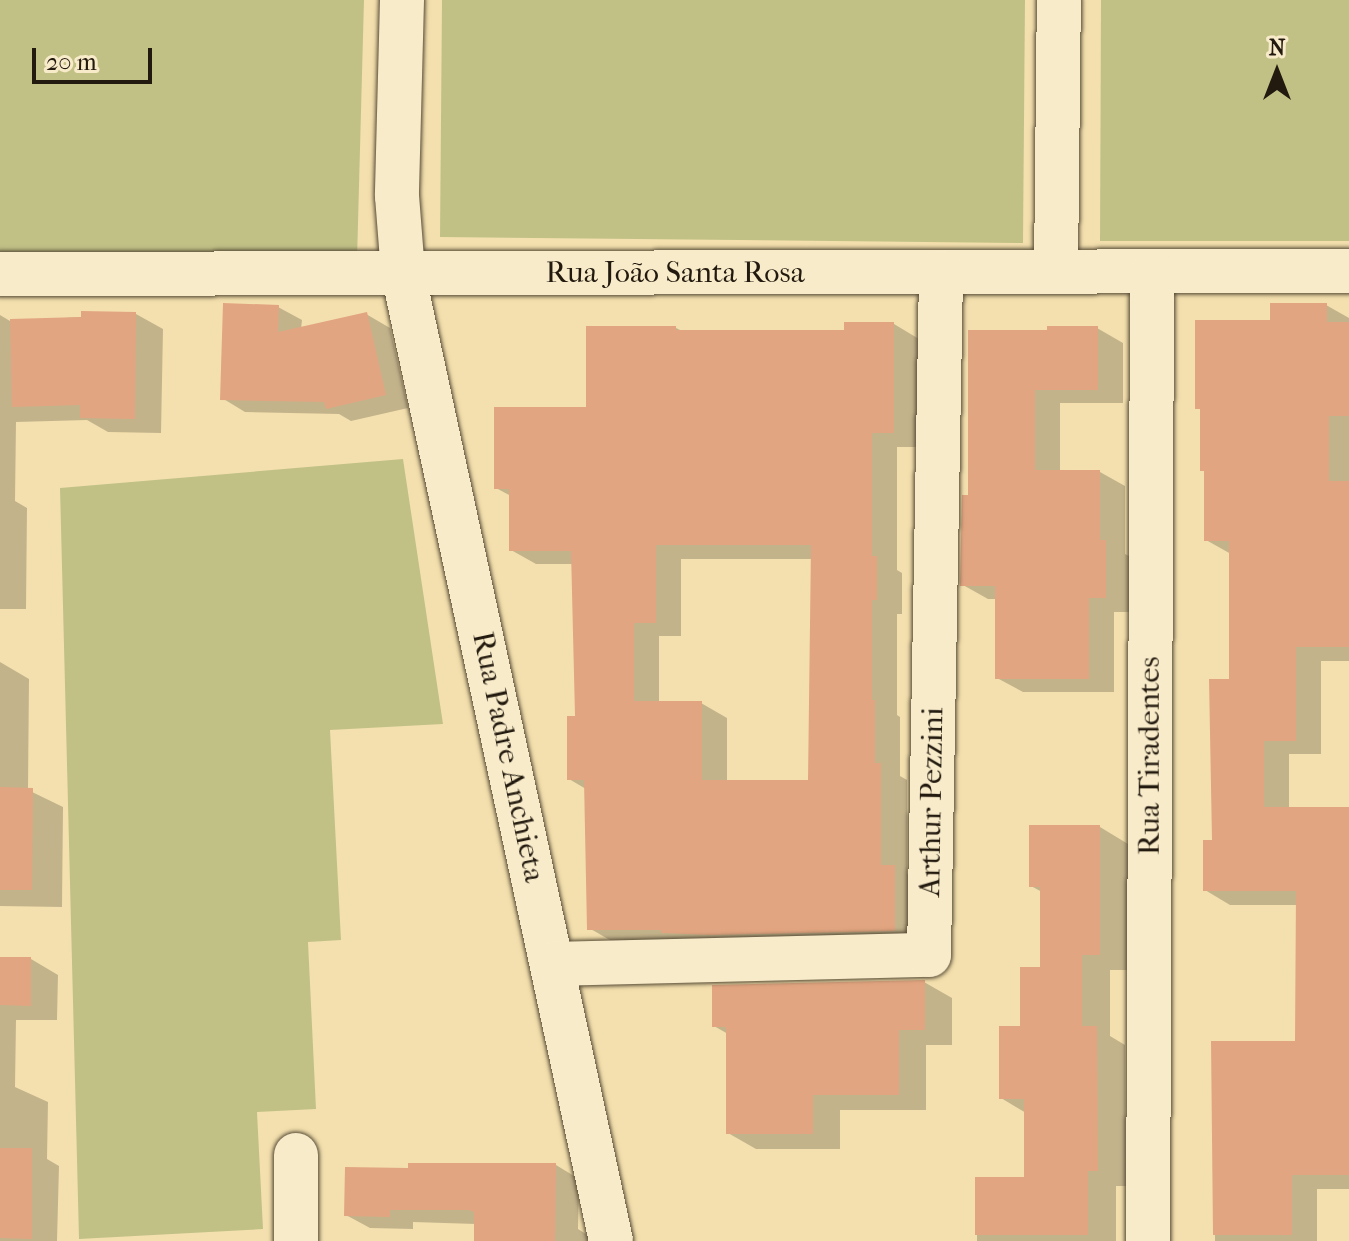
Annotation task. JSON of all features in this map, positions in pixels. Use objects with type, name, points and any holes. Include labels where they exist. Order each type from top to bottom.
[{"type":"street","name":"Rua Padre Anchieta","points":[[402,0],[397,196],[403,273],[611,1241]]},
{"type":"street","points":[[1056,272],[1059,0]]},
{"type":"street","name":"Rua João Santa Rosa","points":[[0,274],[1349,271]]},
{"type":"street","name":"Arthur Pezzini","points":[[553,964],[929,955],[941,272]]},
{"type":"street","name":"Rua Tiradentes","points":[[1148,1241],[1152,272]]},
{"type":"street","points":[[296,1155],[296,1241]]},
{"type":"green space","points":[[0,0],[364,0],[357,261],[0,252]]},
{"type":"green space","points":[[442,0],[1025,0],[1023,243],[440,237]]},
{"type":"green space","points":[[1101,0],[1349,0],[1349,241],[1100,241]]},
{"type":"green space","points":[[403,459],[443,724],[330,730],[341,940],[308,942],[316,1109],[257,1112],[263,1229],[79,1239],[60,488]]},
{"type":"building","points":[[223,303],[279,305],[278,332],[367,312],[386,395],[326,409],[324,402],[220,400]]},
{"type":"building","points":[[1270,303],[1327,303],[1327,322],[1349,322],[1349,416],[1329,416],[1329,481],[1349,481],[1349,647],[1296,647],[1296,741],[1264,741],[1264,807],[1349,807],[1349,1175],[1292,1175],[1292,1235],[1213,1235],[1211,1041],[1295,1041],[1296,891],[1203,891],[1203,840],[1212,840],[1209,679],[1229,679],[1229,541],[1204,541],[1200,409],[1195,409],[1195,320],[1270,320]]},
{"type":"building","points":[[81,311],[136,312],[135,419],[80,418],[80,405],[12,407],[10,319],[81,317]]},
{"type":"building","points":[[844,322],[894,322],[894,433],[872,433],[872,556],[877,556],[877,600],[872,600],[872,700],[875,700],[875,763],[881,763],[881,865],[895,865],[895,931],[712,935],[661,933],[661,930],[587,930],[584,780],[567,780],[567,716],[575,716],[571,551],[509,551],[509,489],[494,489],[494,407],[586,407],[586,326],[676,326],[676,330],[844,330]],"holes":[[[656,545],[811,545],[808,780],[702,780],[702,701],[634,701],[634,623],[656,623]]]},
{"type":"building","points":[[1047,326],[1098,326],[1098,390],[1035,390],[1035,470],[1100,470],[1100,540],[1106,540],[1106,598],[1089,598],[1089,679],[995,679],[995,586],[960,586],[962,495],[968,495],[968,330],[1047,330]]},
{"type":"building","points":[[0,787],[33,788],[32,890],[0,890]]},
{"type":"building","points":[[1029,825],[1100,825],[1100,955],[1082,955],[1082,1026],[1097,1026],[1098,1171],[1088,1171],[1088,1235],[975,1235],[975,1177],[1024,1177],[1024,1099],[999,1099],[999,1026],[1020,1026],[1020,967],[1040,967],[1040,887],[1029,887]]},
{"type":"building","points":[[0,957],[31,957],[31,1006],[0,1005]]},
{"type":"building","points":[[925,980],[925,1030],[899,1030],[899,1095],[813,1095],[813,1134],[726,1134],[726,1027],[712,1027],[712,985]]},
{"type":"building","points":[[0,1148],[32,1148],[32,1239],[0,1238]]},
{"type":"building","points":[[408,1163],[556,1163],[555,1241],[474,1241],[474,1212],[469,1210],[390,1210],[390,1217],[344,1216],[345,1167],[408,1168]]}]
